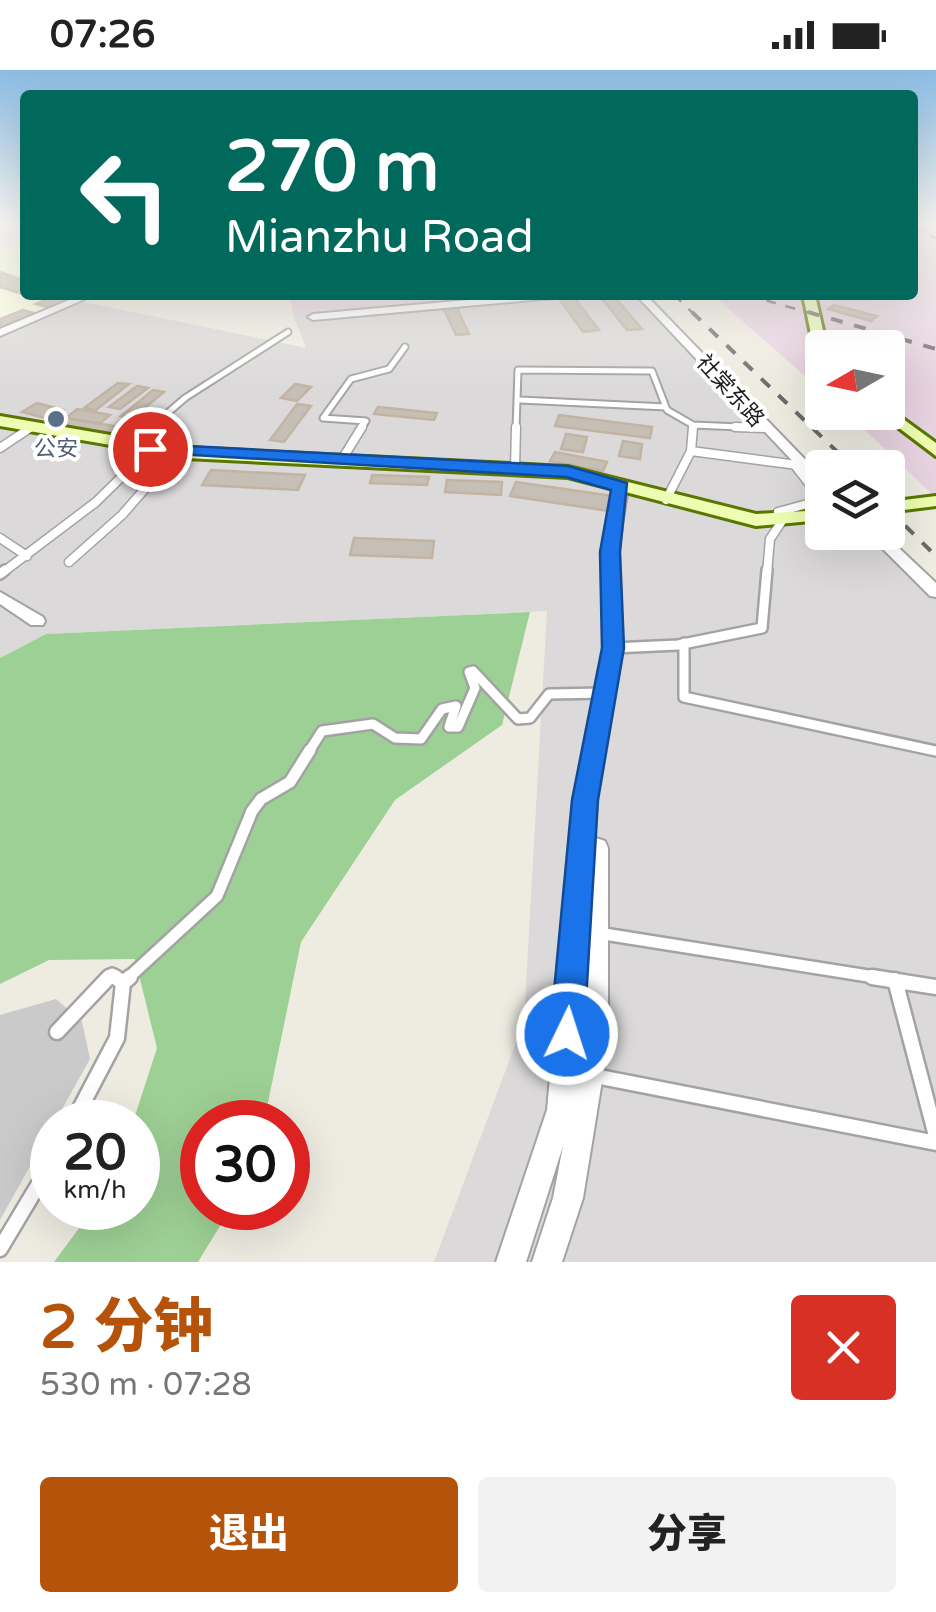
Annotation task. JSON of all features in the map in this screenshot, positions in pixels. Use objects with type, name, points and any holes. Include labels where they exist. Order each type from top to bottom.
[{"type":"street","points":[[0,334],[78,300]]},
{"type":"street","points":[[313,316],[497,300]]},
{"type":"street","name":"社棠东路","points":[[646,300],[805,471]]},
{"type":"street","points":[[811,300],[817,330]]},
{"type":"street","points":[[0,421],[177,452],[568,472],[756,520],[805,518]]},
{"type":"street","points":[[905,427],[936,451]]},
{"type":"street","points":[[511,1262],[561,1110],[582,844],[613,648],[610,552],[621,487]]},
{"type":"street","points":[[905,505],[936,501]]},
{"type":"street","points":[[893,550],[936,592]]},
{"type":"street","points":[[0,597],[37,621]]},
{"type":"street","points":[[548,1262],[568,1198],[595,1044],[597,848],[582,844]]},
{"type":"lane","points":[[129,446],[185,398],[288,332]]},
{"type":"lane","points":[[341,460],[366,421],[323,418],[351,379],[388,369],[405,348]]},
{"type":"lane","points":[[516,469],[518,370],[652,371],[666,407]]},
{"type":"lane","points":[[520,400],[666,407],[693,425],[766,428]]},
{"type":"lane","points":[[666,500],[691,451],[693,425]]},
{"type":"lane","points":[[0,448],[30,428]]},
{"type":"lane","points":[[0,574],[96,502],[150,449]]},
{"type":"lane","points":[[613,648],[684,643],[762,628],[770,539],[782,521],[778,512],[822,500],[798,465],[691,451]]},
{"type":"lane","points":[[69,562],[122,515],[177,452]]},
{"type":"lane","points":[[0,538],[27,556]]},
{"type":"lane","points":[[684,643],[684,697],[936,751]]},
{"type":"lane","points":[[85,1100],[117,1038],[123,983],[217,896],[252,811],[262,799],[290,782],[322,731],[373,724],[395,738],[421,739],[442,709],[456,706],[449,728],[458,727],[476,688],[469,672],[473,670],[518,719],[530,718],[549,694],[605,693]]},
{"type":"lane","points":[[596,933],[936,986]]},
{"type":"lane","points":[[57,1032],[112,974],[123,983]]},
{"type":"lane","points":[[590,1074],[936,1140],[894,980]]},
{"type":"lane","points":[[0,1249],[30,1199]]},
{"type":"shaded area","points":[[0,279],[20,279],[20,300],[74,300],[0,332]]},
{"type":"shaded area","points":[[918,279],[936,279],[936,498],[905,468],[905,450],[886,450],[865,430],[905,430],[905,330],[805,330],[805,376],[719,300],[918,300]]},
{"type":"shaded area","points":[[0,284],[20,293],[20,300],[75,300],[306,348],[293,315],[478,300],[644,300],[805,460],[805,550],[898,550],[936,587],[936,1262],[434,1262],[524,1021],[547,611],[46,634],[0,658]]},
{"type":"shaded area","points":[[291,300],[478,300],[293,315]]},
{"type":"shaded area","points":[[56,999],[82,1021],[90,1059],[67,1100],[30,1100],[30,1166],[0,1220],[0,1015]]},
{"type":"green space","points":[[530,612],[502,725],[395,800],[301,942],[269,1100],[180,1100],[180,1230],[218,1230],[198,1262],[54,1262],[78,1230],[160,1230],[160,1100],[140,1100],[157,1048],[135,959],[49,960],[0,984],[0,658],[46,634]]},
{"type":"building","points":[[0,279],[20,279],[20,293],[0,287]]},
{"type":"building","points":[[46,300],[70,300],[51,308],[36,304]]},
{"type":"building","points":[[560,300],[576,300],[599,330],[583,332]]},
{"type":"building","points":[[603,300],[617,300],[642,329],[627,330]]},
{"type":"building","points":[[834,305],[877,316],[871,321],[828,309]]},
{"type":"building","points":[[456,306],[469,334],[456,335],[443,307]]},
{"type":"building","points":[[23,310],[37,314],[0,329],[0,319]]},
{"type":"building","points":[[118,383],[129,384],[96,410],[84,408]]},
{"type":"building","points":[[295,384],[311,387],[297,401],[281,398]]},
{"type":"building","points":[[137,386],[148,388],[120,409],[109,407]]},
{"type":"building","points":[[153,390],[164,392],[132,418],[121,416]]},
{"type":"building","points":[[37,403],[63,410],[49,419],[22,412]]},
{"type":"building","points":[[297,404],[311,406],[284,442],[270,440]]},
{"type":"building","points":[[378,407],[437,413],[434,420],[374,414]]},
{"type":"building","points":[[77,409],[110,415],[99,424],[66,418]]},
{"type":"building","points":[[559,415],[652,427],[650,438],[555,426]]},
{"type":"building","points":[[66,418],[120,427],[110,435],[55,425]]},
{"type":"building","points":[[156,424],[181,429],[174,435],[187,437],[181,443],[142,436]]},
{"type":"building","points":[[566,434],[587,437],[583,452],[561,449]]},
{"type":"building","points":[[623,441],[642,444],[640,459],[619,456]]},
{"type":"building","points":[[555,452],[607,462],[603,471],[550,461]]},
{"type":"building","points":[[211,470],[305,475],[298,490],[202,485]]},
{"type":"building","points":[[372,475],[429,477],[427,485],[370,483]]},
{"type":"building","points":[[447,480],[502,482],[501,495],[445,492]]},
{"type":"building","points":[[516,482],[613,496],[609,511],[510,496]]},
{"type":"building","points":[[354,538],[434,541],[432,558],[350,555]]},
{"type":"railway","points":[[679,300],[695,315]]},
{"type":"railway","points":[[764,300],[817,315]]},
{"type":"railway","points":[[692,312],[835,450]]},
{"type":"railway","points":[[808,312],[936,349]]},
{"type":"railway","points":[[905,526],[936,556]]},
{"type":"place","name":"公安","points":[[56,419]]},
{"type":"route","points":[[150,449],[568,472],[621,487],[610,552],[613,648],[585,800],[567,1034]]}]
